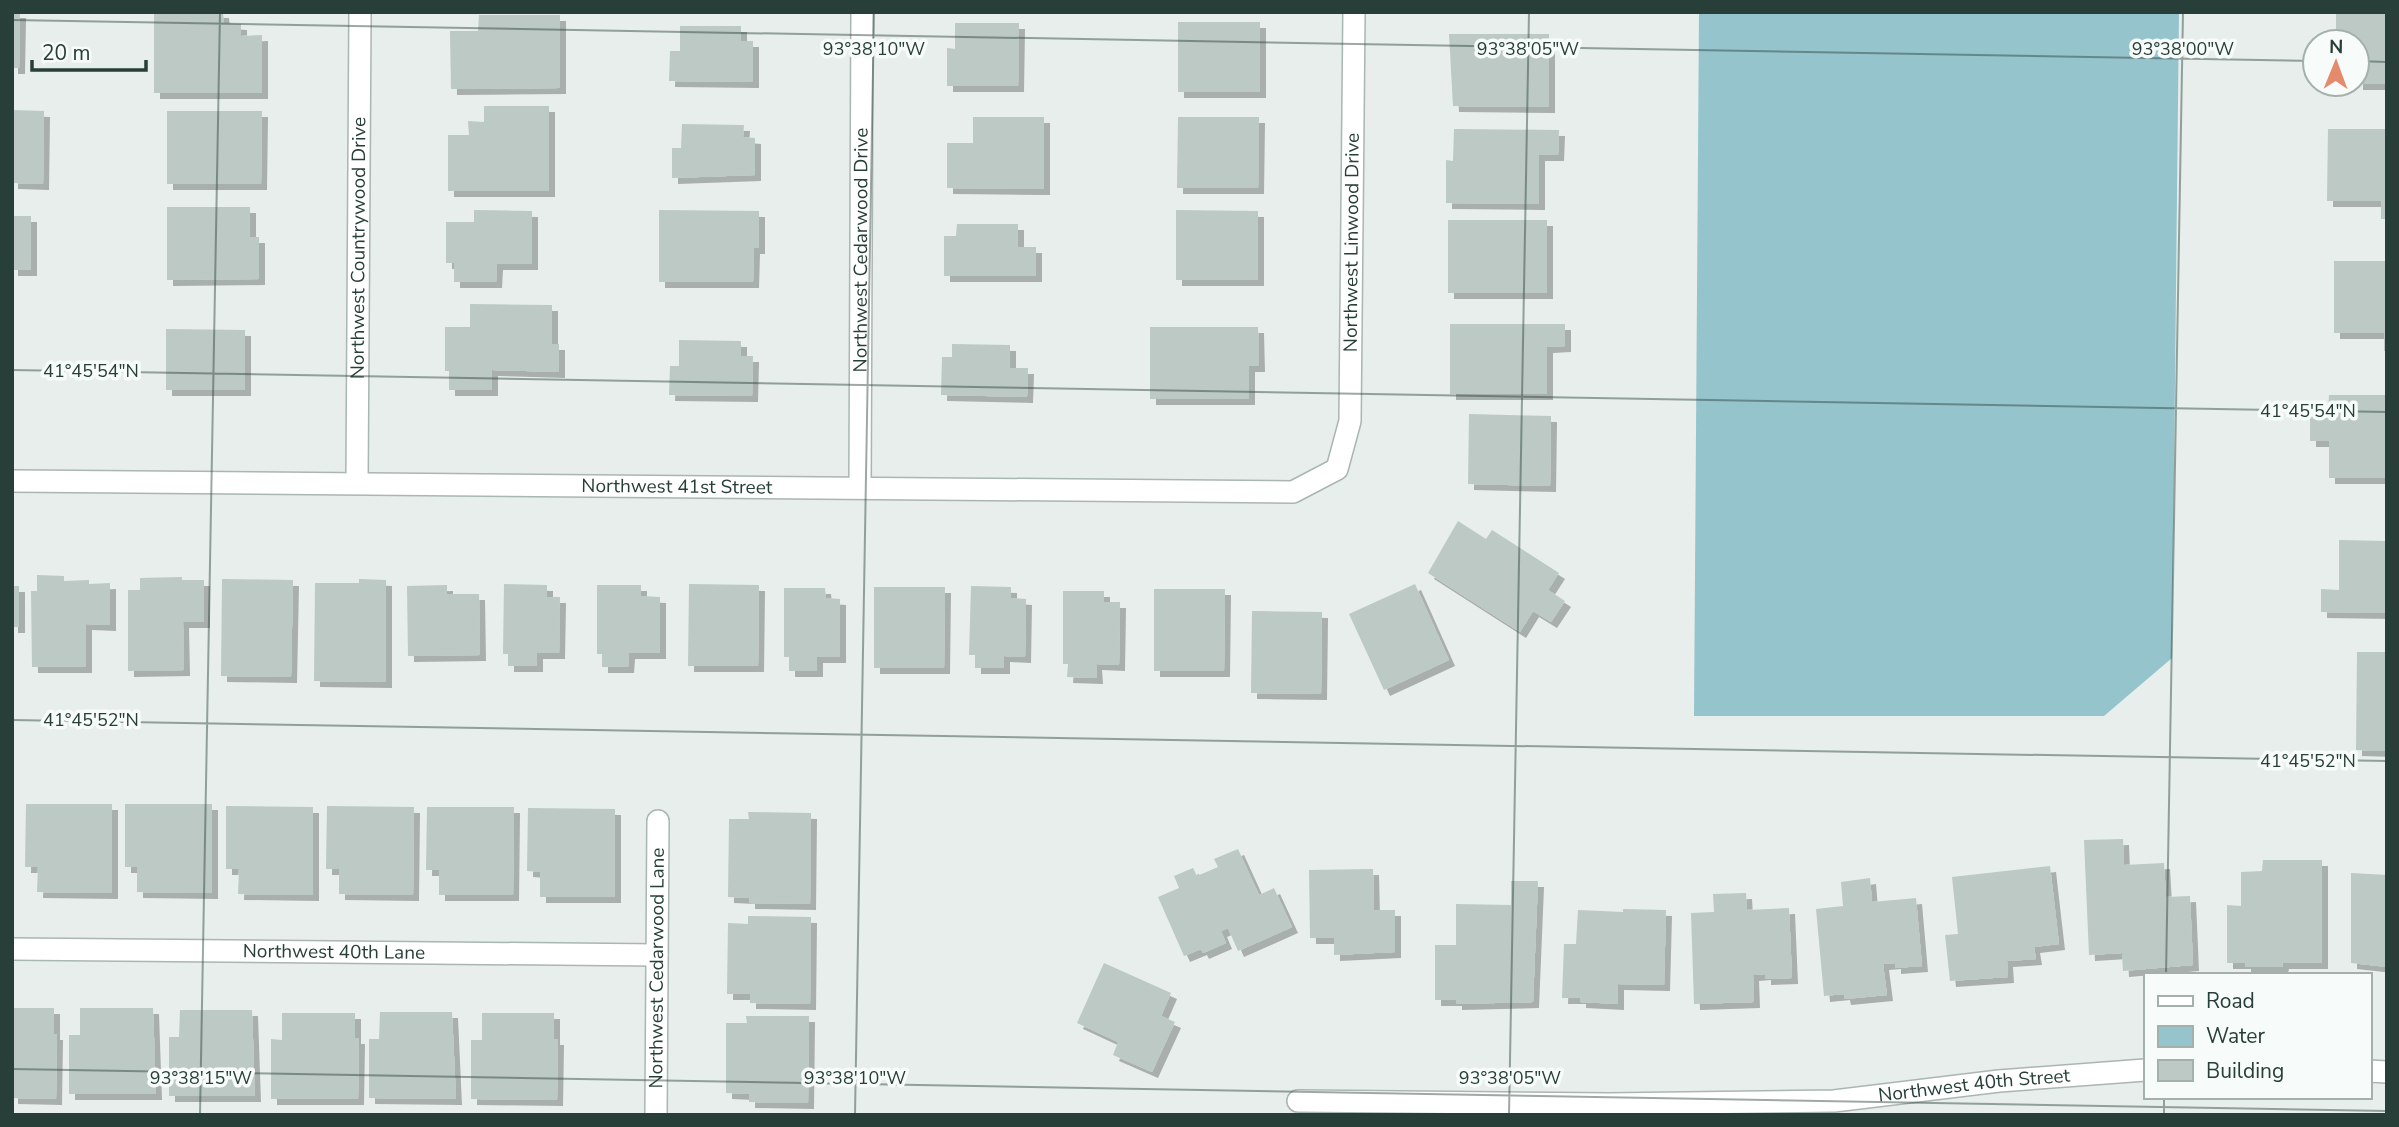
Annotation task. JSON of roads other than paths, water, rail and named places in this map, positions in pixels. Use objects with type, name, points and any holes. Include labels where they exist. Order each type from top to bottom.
[{"type":"street","name":"Northwest Countrywood Drive","points":[[356,482],[360,12]]},
{"type":"street","name":"Northwest Cedarwood Drive","points":[[860,488],[862,12]]},
{"type":"street","name":"Northwest Linwood Drive","points":[[1337,470],[1350,421],[1354,12]]},
{"type":"street","name":"Northwest 41st Street","points":[[12,481],[1293,492],[1337,470]]},
{"type":"street","name":"Northwest Cedarwood Lane","points":[[656,1115],[658,821]]},
{"type":"street","name":"Northwest 40th Lane","points":[[12,949],[657,956]]},
{"type":"street","name":"Northwest 40th Street","points":[[1298,1101],[1609,1104],[1834,1101],[1999,1081],[2144,1070]]},
{"type":"water","points":[[1699,12],[2179,12],[2172,658],[2104,716],[1694,716]]}]
